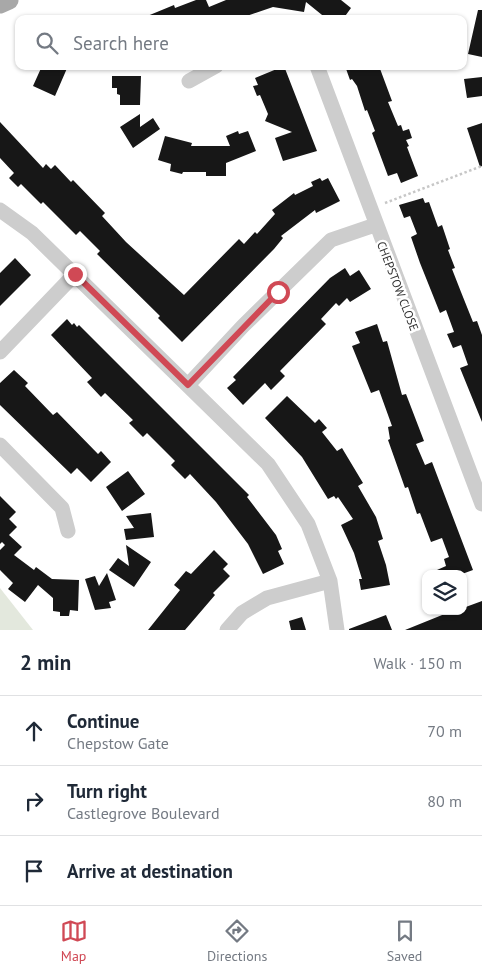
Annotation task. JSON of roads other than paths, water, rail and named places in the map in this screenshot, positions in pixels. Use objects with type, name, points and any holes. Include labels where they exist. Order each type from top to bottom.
[{"type":"main road","points":[[0,4],[9,0]]},
{"type":"street","points":[[189,81],[209,70]]},
{"type":"street","name":"CHEPSTOW CLOSE","points":[[318,70],[375,225],[482,504]]},
{"type":"street","points":[[0,210],[32,233],[268,464],[308,524],[330,581],[337,630]]},
{"type":"street","points":[[188,385],[243,326],[331,240],[375,225]]},
{"type":"street","points":[[0,352],[75,274]]},
{"type":"street","points":[[0,445],[62,508],[68,531]]},
{"type":"street","points":[[227,630],[242,613],[267,598],[330,581]]}]
